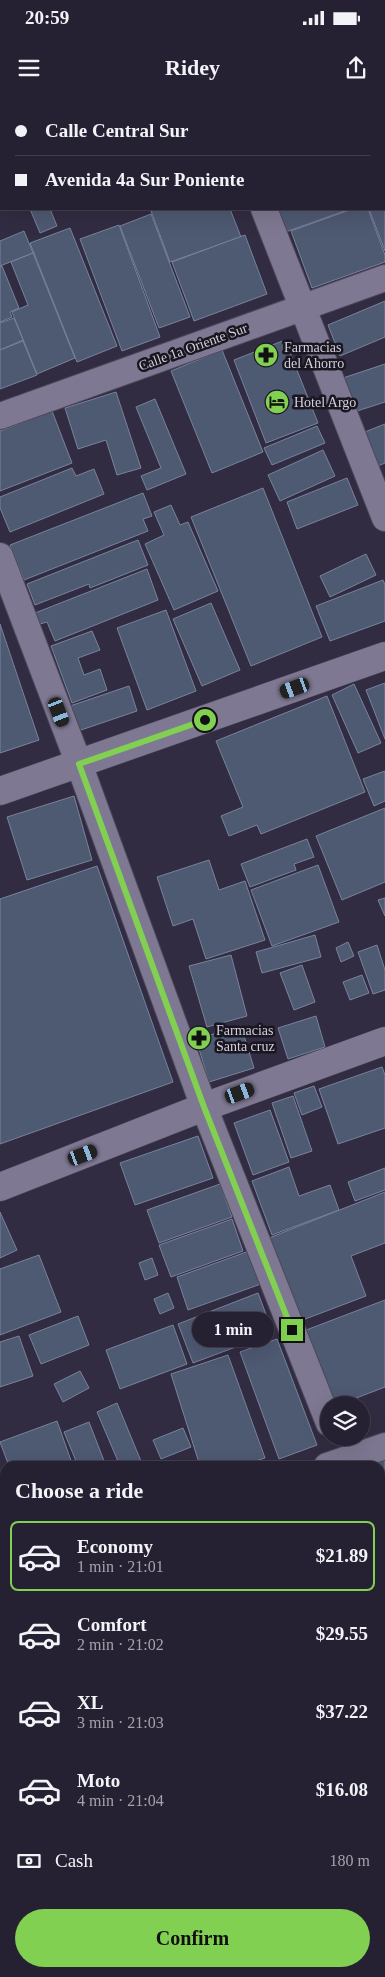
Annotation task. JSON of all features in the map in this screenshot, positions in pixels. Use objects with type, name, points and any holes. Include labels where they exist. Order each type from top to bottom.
[{"type":"main road","points":[[0,791],[385,656]]},
{"type":"main road","points":[[0,1187],[204,1107],[385,1041]]},
{"type":"street","points":[[264,210],[385,518]]},
{"type":"street","name":"Calle 1a Oriente Sur","points":[[0,416],[385,278]]},
{"type":"street","points":[[0,556],[79,764],[204,1107],[320,1400]]},
{"type":"street","points":[[338,1458],[385,1446]]},
{"type":"building","points":[[30,210],[50,210],[57,226],[40,233]]},
{"type":"building","points":[[230,210],[241,237],[170,262],[151,211]]},
{"type":"building","points":[[270,210],[347,210],[280,234]]},
{"type":"building","points":[[349,210],[368,210],[385,255],[385,262],[312,288],[291,231]]},
{"type":"building","points":[[369,210],[385,210],[385,251]]},
{"type":"building","points":[[151,214],[190,317],[159,328],[120,226]]},
{"type":"building","points":[[119,225],[160,337],[122,351],[80,239]]},
{"type":"building","points":[[70,228],[117,346],[77,362],[30,243]]},
{"type":"building","points":[[24,231],[33,253],[0,266],[0,241]]},
{"type":"building","points":[[245,235],[267,294],[194,321],[172,262]]},
{"type":"building","points":[[33,253],[75,358],[37,374],[12,312],[28,305],[11,262]]},
{"type":"building","points":[[2,266],[19,308],[10,312],[12,317],[0,322],[0,267]]},
{"type":"building","points":[[385,301],[385,337],[340,356],[328,325]]},
{"type":"building","points":[[14,318],[23,340],[0,350],[0,323]]},
{"type":"building","points":[[285,340],[318,423],[266,443],[234,360]]},
{"type":"building","points":[[23,341],[37,375],[0,389],[0,350]]},
{"type":"building","points":[[222,350],[263,452],[212,473],[171,371]]},
{"type":"building","points":[[385,364],[385,402],[354,412],[343,378]]},
{"type":"building","points":[[116,392],[141,468],[117,475],[106,440],[78,449],[65,408]]},
{"type":"building","points":[[155,399],[186,474],[147,490],[141,476],[161,468],[136,407]]},
{"type":"building","points":[[52,411],[72,463],[0,491],[0,431]]},
{"type":"building","points":[[385,424],[385,463],[371,469],[357,435]]},
{"type":"building","points":[[317,426],[325,443],[272,465],[264,448]]},
{"type":"building","points":[[323,450],[335,476],[280,501],[268,475]]},
{"type":"building","points":[[72,468],[76,476],[94,469],[104,494],[10,532],[0,508],[0,497]]},
{"type":"building","points":[[347,478],[358,505],[297,529],[287,502]]},
{"type":"building","points":[[263,488],[322,637],[251,666],[191,517]]},
{"type":"building","points":[[143,493],[152,516],[143,519],[148,531],[24,580],[10,545]]},
{"type":"building","points":[[171,505],[180,525],[188,522],[218,591],[174,610],[145,544],[164,535],[154,512]]},
{"type":"building","points":[[138,540],[148,565],[90,588],[89,584],[35,605],[27,584]]},
{"type":"building","points":[[366,554],[376,575],[330,597],[320,576]]},
{"type":"building","points":[[147,569],[158,600],[55,641],[47,622],[40,624],[35,613]]},
{"type":"building","points":[[383,580],[385,585],[385,621],[330,641],[316,606]]},
{"type":"building","points":[[211,603],[240,670],[202,686],[173,619]]},
{"type":"building","points":[[166,610],[196,691],[147,710],[117,628]]},
{"type":"building","points":[[0,624],[39,740],[0,753]]},
{"type":"building","points":[[92,631],[100,650],[78,658],[84,675],[100,669],[107,690],[72,703],[51,646]]},
{"type":"building","points":[[385,683],[385,739],[366,690]]},
{"type":"building","points":[[354,684],[381,743],[358,753],[332,695]]},
{"type":"building","points":[[129,686],[137,711],[78,731],[70,706]]},
{"type":"building","points":[[327,696],[365,792],[261,834],[257,825],[229,836],[221,816],[243,807],[216,741]]},
{"type":"building","points":[[385,771],[385,801],[374,806],[363,779]]},
{"type":"building","points":[[74,796],[92,860],[27,880],[7,817]]},
{"type":"building","points":[[385,808],[385,882],[342,900],[316,836]]},
{"type":"building","points":[[307,839],[314,857],[294,864],[296,870],[250,887],[241,864]]},
{"type":"building","points":[[209,860],[219,890],[245,881],[265,940],[206,959],[193,919],[173,926],[157,877]]},
{"type":"building","points":[[318,865],[339,922],[272,946],[251,890]]},
{"type":"building","points":[[97,866],[173,1082],[0,1144],[0,899]]},
{"type":"building","points":[[385,898],[385,916],[378,900]]},
{"type":"building","points":[[315,935],[321,957],[262,973],[256,952]]},
{"type":"building","points":[[348,942],[354,956],[341,962],[336,948]]},
{"type":"building","points":[[377,945],[385,970],[385,990],[373,994],[358,952]]},
{"type":"building","points":[[231,955],[247,1016],[207,1027],[189,966]]},
{"type":"building","points":[[302,965],[315,1002],[294,1010],[280,973]]},
{"type":"building","points":[[362,975],[369,993],[350,1000],[343,982]]},
{"type":"building","points":[[316,1016],[325,1047],[288,1059],[278,1028]]},
{"type":"building","points":[[241,1026],[254,1068],[209,1082],[196,1039]]},
{"type":"building","points":[[382,1067],[385,1075],[385,1128],[338,1144],[319,1089]]},
{"type":"building","points":[[314,1086],[322,1107],[302,1115],[294,1093]]},
{"type":"building","points":[[293,1096],[312,1151],[291,1158],[272,1103]]},
{"type":"building","points":[[270,1110],[289,1162],[253,1175],[234,1123]]},
{"type":"building","points":[[198,1136],[213,1178],[135,1205],[120,1163]]},
{"type":"building","points":[[289,1167],[299,1196],[330,1185],[339,1210],[272,1235],[252,1181]]},
{"type":"building","points":[[385,1168],[385,1190],[355,1201],[348,1182]]},
{"type":"building","points":[[220,1184],[232,1217],[159,1243],[147,1210]]},
{"type":"building","points":[[385,1192],[385,1243],[351,1256],[366,1296],[300,1321],[269,1238]]},
{"type":"building","points":[[0,1212],[17,1250],[0,1258]]},
{"type":"building","points":[[232,1219],[243,1251],[171,1277],[159,1245]]},
{"type":"building","points":[[249,1251],[261,1284],[188,1310],[177,1277]]},
{"type":"building","points":[[39,1255],[61,1312],[0,1335],[0,1269]]},
{"type":"building","points":[[152,1258],[158,1275],[145,1280],[139,1263]]},
{"type":"building","points":[[168,1293],[174,1308],[160,1314],[154,1299]]},
{"type":"building","points":[[258,1293],[273,1333],[193,1363],[178,1324]]},
{"type":"building","points":[[385,1300],[385,1387],[362,1396],[326,1396],[301,1332]]},
{"type":"building","points":[[78,1316],[89,1345],[41,1364],[29,1335]]},
{"type":"building","points":[[173,1325],[187,1364],[120,1389],[106,1350]]},
{"type":"building","points":[[19,1336],[33,1376],[0,1387],[0,1342]]},
{"type":"building","points":[[277,1339],[317,1445],[279,1459],[240,1352]]},
{"type":"building","points":[[228,1355],[265,1458],[256,1461],[198,1461],[171,1374]]},
{"type":"building","points":[[80,1371],[89,1388],[63,1402],[54,1384]]},
{"type":"building","points":[[117,1403],[141,1461],[118,1461],[97,1412]]},
{"type":"building","points":[[57,1421],[71,1461],[7,1461],[0,1442]]},
{"type":"building","points":[[89,1422],[104,1461],[76,1461],[64,1432]]},
{"type":"building","points":[[183,1428],[191,1447],[161,1459],[153,1440]]},
{"type":"place","name":"Farmacias del Ahorro","points":[[266,355]]},
{"type":"place","name":"Hotel Argo","points":[[277,402]]},
{"type":"place","name":"Farmacias Santa cruz","points":[[199,1038]]},
{"type":"route","points":[[205,720],[79,764],[204,1107],[292,1330]]}]
